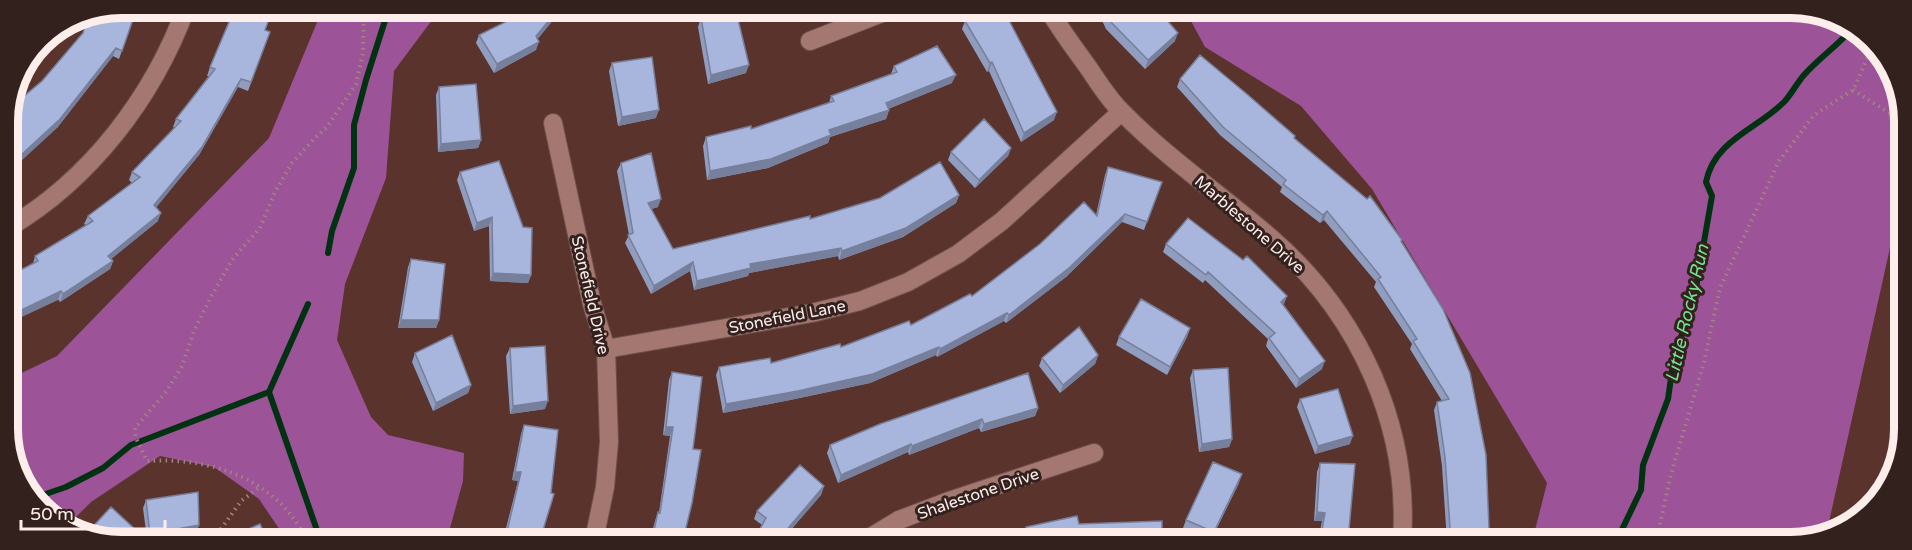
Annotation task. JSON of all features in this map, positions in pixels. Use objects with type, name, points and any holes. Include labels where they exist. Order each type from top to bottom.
[{"type":"street","points":[[18,221],[68,184],[109,142],[151,83],[182,18]]},
{"type":"street","points":[[810,41],[869,18]]},
{"type":"street","name":"Marblestone Drive","points":[[1053,18],[1121,112],[1274,241],[1313,279],[1339,312],[1359,345],[1377,382],[1390,421],[1399,461],[1403,498],[1402,532]]},
{"type":"street","name":"Stonefield Lane","points":[[606,350],[812,313],[860,301],[908,282],[958,254],[1002,221],[1121,112]]},
{"type":"street","name":"Stonefield Drive","points":[[553,123],[592,304],[606,350],[609,442],[605,487],[596,532]]},
{"type":"street","name":"Shalestone Drive","points":[[879,532],[919,513],[1094,453]]},
{"type":"path","points":[[302,532],[282,506],[260,487],[225,470],[191,461],[172,459],[147,461],[140,450],[135,429],[149,409],[166,392],[182,366],[194,331],[212,295],[232,260],[260,228],[275,192],[292,163],[314,138],[327,128],[356,84],[363,53],[363,18]]},
{"type":"path","points":[[1658,532],[1671,474],[1704,362],[1720,288],[1779,161],[1814,115],[1853,90],[1869,54]]},
{"type":"path","points":[[1853,90],[1893,116]]},
{"type":"path","points":[[219,532],[241,501],[260,487]]},
{"type":"shaded area","points":[[319,18],[434,18],[394,71],[386,178],[345,284],[337,340],[371,417],[388,435],[464,453],[463,481],[449,532],[281,532],[259,499],[214,467],[160,456],[91,502],[73,520],[48,502],[35,486],[23,462],[18,429],[18,375],[57,356],[269,138]]},
{"type":"shaded area","points":[[1189,18],[1791,18],[1831,26],[1859,44],[1877,64],[1889,88],[1892,101],[1894,230],[1828,525],[1798,532],[1535,532],[1547,483],[1372,189],[1301,106],[1205,47]]},
{"type":"building","points":[[134,18],[122,51],[116,48],[60,119],[18,158],[18,114],[21,99],[42,81],[83,33],[88,23]]},
{"type":"building","points":[[231,18],[269,18],[265,30],[270,32],[251,82],[241,79],[202,147],[154,205],[161,213],[108,256],[113,261],[63,294],[61,291],[18,312],[18,271],[38,261],[35,256],[93,221],[88,216],[140,177],[132,172],[181,121],[176,119],[215,69],[210,67]]},
{"type":"building","points":[[514,18],[551,18],[536,36],[539,42],[497,64],[479,35]]},
{"type":"building","points":[[701,18],[738,18],[749,65],[711,75]]},
{"type":"building","points":[[970,18],[1008,18],[1057,112],[1024,133],[992,62],[990,63],[965,21]]},
{"type":"building","points":[[1108,18],[1165,18],[1178,33],[1148,60]]},
{"type":"building","points":[[937,46],[956,75],[886,103],[889,110],[829,130],[831,135],[771,159],[710,171],[706,137],[751,126],[751,129],[834,101],[831,96],[897,72],[894,66]]},
{"type":"building","points":[[1200,55],[1367,199],[1370,196],[1402,240],[1443,309],[1470,373],[1486,455],[1489,532],[1450,532],[1445,457],[1437,402],[1449,399],[1413,341],[1417,339],[1378,279],[1381,277],[1327,211],[1323,215],[1283,184],[1286,180],[1223,127],[1180,79]]},
{"type":"building","points":[[652,57],[659,110],[622,117],[612,63]]},
{"type":"building","points":[[476,84],[481,140],[441,144],[439,87]]},
{"type":"building","points":[[984,119],[1011,148],[979,180],[951,152]]},
{"type":"building","points":[[651,153],[661,199],[648,203],[673,249],[810,216],[810,219],[880,198],[940,162],[959,195],[906,228],[842,251],[841,248],[750,264],[751,268],[697,281],[693,262],[654,286],[628,235],[633,233],[621,163]]},
{"type":"building","points":[[499,161],[523,227],[532,228],[531,275],[493,273],[492,217],[477,223],[460,172]]},
{"type":"building","points":[[1108,167],[1162,182],[1147,222],[1125,214],[1069,268],[1009,315],[1007,313],[940,349],[939,347],[873,374],[726,404],[719,367],[770,358],[771,363],[840,344],[841,347],[909,321],[911,325],[970,294],[972,296],[1040,244],[1084,202],[1097,216]]},
{"type":"building","points":[[1188,218],[1243,260],[1247,256],[1287,296],[1281,302],[1325,361],[1299,379],[1269,338],[1275,333],[1208,272],[1206,275],[1166,244]]},
{"type":"building","points":[[411,259],[445,264],[439,320],[401,320]]},
{"type":"building","points":[[1141,299],[1190,328],[1170,367],[1119,337]]},
{"type":"building","points":[[1079,327],[1098,355],[1063,385],[1042,358]]},
{"type":"building","points":[[452,335],[471,385],[436,403],[415,353]]},
{"type":"building","points":[[545,346],[548,401],[513,406],[510,348]]},
{"type":"building","points":[[1228,368],[1232,439],[1202,444],[1193,370]]},
{"type":"building","points":[[672,372],[702,377],[693,449],[701,450],[685,532],[654,532],[658,512],[660,513],[673,427],[666,427]]},
{"type":"building","points":[[1028,373],[1038,408],[984,424],[982,419],[912,446],[911,444],[841,475],[830,445],[880,424]]},
{"type":"building","points":[[1338,389],[1353,436],[1318,446],[1300,399]]},
{"type":"building","points":[[524,425],[558,430],[551,493],[554,494],[542,532],[507,532],[521,472],[515,472]]},
{"type":"building","points":[[1213,462],[1242,474],[1214,532],[1186,520]]},
{"type":"building","points":[[1320,463],[1355,464],[1349,532],[1322,532],[1325,513],[1317,512]]},
{"type":"building","points":[[800,465],[824,486],[785,532],[758,532],[766,518],[757,511]]},
{"type":"building","points":[[198,492],[199,525],[150,532],[146,500]]},
{"type":"building","points":[[111,507],[137,531],[107,531],[92,527]]},
{"type":"building","points":[[1077,516],[1079,524],[1162,521],[1162,532],[1027,532],[1026,527]]},
{"type":"building","points":[[260,524],[264,532],[241,532]]},
{"type":"waterway","points":[[328,253],[332,231],[354,168],[354,125],[386,18]]},
{"type":"waterway","name":"Little Rocky Run","points":[[1621,532],[1641,490],[1643,465],[1668,399],[1675,350],[1688,321],[1694,299],[1712,196],[1706,182],[1711,168],[1727,145],[1785,101],[1815,63],[1847,35]]},
{"type":"waterway","points":[[308,304],[269,392],[318,532]]},
{"type":"waterway","points":[[42,495],[66,487],[103,468],[131,445],[269,392]]}]
